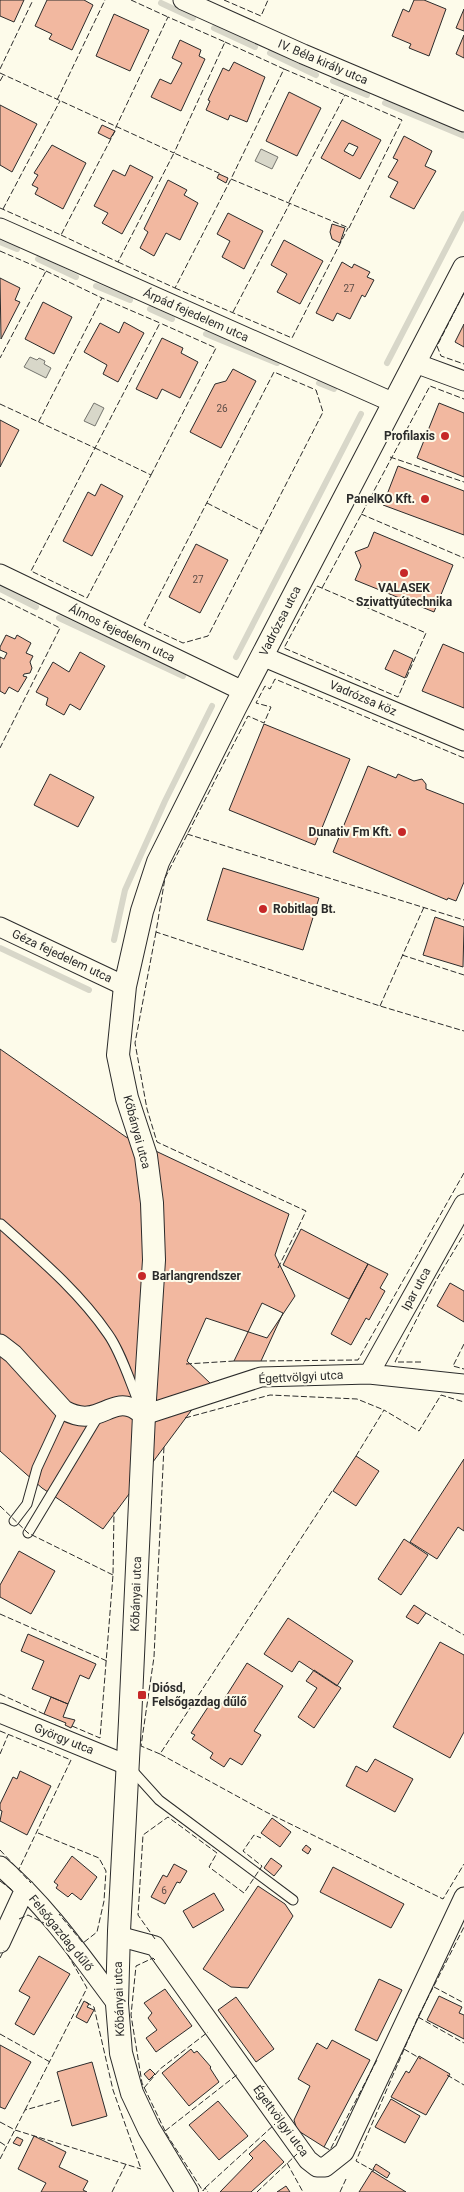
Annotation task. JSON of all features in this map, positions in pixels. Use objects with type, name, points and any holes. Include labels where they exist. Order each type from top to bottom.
[{"type":"street","name":"IV. Béla király utca","points":[[183,0],[303,54],[464,122]]},
{"type":"street","name":"Árpád fejedelem utca","points":[[0,228],[392,402]]},
{"type":"street","name":"Vadrózsa utca","points":[[125,986],[142,911],[158,862],[243,691],[392,402],[415,363],[464,268]]},
{"type":"street","points":[[415,363],[464,381]]},
{"type":"street","name":"Álmos fejedelem utca","points":[[0,574],[243,691]]},
{"type":"street","name":"Vadrózsa köz","points":[[262,656],[464,741]]},
{"type":"street","name":"Géza fejedelem utca","points":[[0,927],[125,986]]},
{"type":"street","name":"Kőbányai utca","points":[[125,986],[118,1055],[127,1098],[146,1156],[152,1203],[154,1260],[144,1415],[118,1936],[117,2004],[121,2052],[132,2093],[180,2190]]},
{"type":"street","name":"Ipar utca","points":[[368,1374],[464,1204]]},
{"type":"street","points":[[0,1344],[13,1354],[64,1410],[71,1414],[82,1416],[100,1414],[121,1406],[131,1407],[144,1415]]},
{"type":"street","name":"Égettvölgyi utca","points":[[144,1415],[261,1377],[368,1374],[464,1384]]},
{"type":"street","name":"György utca","points":[[0,1713],[128,1765]]},
{"type":"street","name":"Felsőgazdag dűlő","points":[[0,1866],[25,1889],[57,1926],[117,2004]]},
{"type":"street","points":[[0,1943],[25,1889]]},
{"type":"street","name":"Égettvölgyi utca","points":[[118,1936],[155,1946],[308,2160],[317,2166],[325,2167],[344,2152],[464,1897]]},
{"type":"lane","points":[[1,1224],[84,1303],[109,1335],[144,1415]]},
{"type":"lane","points":[[14,1521],[27,1504],[37,1468],[64,1410]]},
{"type":"lane","points":[[28,1533],[100,1414]]},
{"type":"lane","points":[[128,1765],[158,1800],[294,1900]]},
{"type":"shaded area","points":[[261,149],[278,157],[272,169],[255,161]]},
{"type":"shaded area","points":[[30,357],[45,361],[44,364],[51,368],[46,378],[24,367]]},
{"type":"shaded area","points":[[94,403],[104,408],[95,426],[84,421]]},
{"type":"building","points":[[0,0],[24,0],[14,22],[0,16]]},
{"type":"building","points":[[47,0],[84,0],[93,5],[72,50],[49,39],[52,34],[35,26]]},
{"type":"building","points":[[414,0],[424,0],[446,9],[429,56],[409,48],[411,44],[392,36],[403,9],[409,12]]},
{"type":"building","points":[[464,9],[464,31],[456,28]]},
{"type":"building","points":[[114,14],[149,30],[130,71],[96,56]]},
{"type":"building","points":[[464,35],[464,58],[456,54]]},
{"type":"building","points":[[180,40],[201,50],[199,56],[205,59],[181,111],[151,97],[160,79],[171,84],[182,63],[172,58]]},
{"type":"building","points":[[234,62],[265,77],[247,122],[230,115],[228,120],[206,110],[210,101],[208,100],[223,68],[229,71]]},
{"type":"building","points":[[289,92],[321,108],[297,156],[266,141]]},
{"type":"building","points":[[0,105],[37,124],[12,172],[0,165]]},
{"type":"building","points":[[342,120],[381,140],[360,179],[321,158]],"holes":[[[349,143],[358,147],[353,156],[344,151]]]},
{"type":"building","points":[[102,125],[115,131],[110,139],[98,133]]},
{"type":"building","points":[[404,136],[432,151],[425,166],[436,171],[414,209],[390,197],[398,182],[388,177],[398,160],[393,158]]},
{"type":"building","points":[[52,145],[86,163],[63,209],[35,194],[38,188],[32,185],[38,175],[34,173]]},
{"type":"building","points":[[130,165],[153,177],[122,234],[102,223],[108,213],[94,206],[113,170],[125,176]]},
{"type":"building","points":[[219,174],[228,178],[226,183],[217,178]]},
{"type":"building","points":[[168,180],[187,190],[184,195],[198,203],[180,240],[166,233],[154,256],[140,248],[148,232],[144,229]]},
{"type":"building","points":[[228,213],[263,231],[244,269],[222,257],[230,241],[217,234]]},
{"type":"building","points":[[332,224],[345,228],[340,243],[332,239],[330,232]]},
{"type":"building","points":[[284,240],[323,261],[300,304],[277,292],[287,274],[271,265]]},
{"type":"building","points":[[342,262],[352,268],[354,264],[370,272],[367,277],[374,280],[365,297],[362,295],[350,319],[337,313],[333,321],[316,313]]},
{"type":"building","points":[[0,278],[20,288],[15,300],[20,302],[1,339]]},
{"type":"building","points":[[43,302],[72,317],[54,354],[25,339]]},
{"type":"building","points":[[124,322],[144,333],[118,382],[103,374],[107,365],[84,352],[100,323],[119,333]]},
{"type":"building","points":[[464,324],[464,347],[455,342]]},
{"type":"building","points":[[162,338],[183,348],[181,353],[198,362],[180,398],[162,389],[157,399],[136,389]]},
{"type":"building","points":[[233,369],[256,381],[221,448],[190,432],[215,384],[226,381]]},
{"type":"building","name":"Profilaxis","points":[[439,403],[464,413],[464,477],[417,458]]},
{"type":"building","points":[[0,420],[19,430],[0,467]]},
{"type":"building","name":"PanelKO Kft.","points":[[398,466],[464,491],[464,535],[383,505]]},
{"type":"building","points":[[101,484],[123,496],[92,556],[63,541],[88,492],[95,496]]},
{"type":"building","name":"VALASEK Szivattyútechnika","points":[[374,532],[453,565],[434,612],[355,580],[361,566],[355,552],[368,547]]},
{"type":"building","points":[[196,544],[228,560],[200,613],[169,597]]},
{"type":"building","points":[[6,635],[15,639],[17,635],[31,643],[26,653],[33,656],[30,662],[32,668],[30,673],[24,674],[23,676],[27,677],[18,692],[9,687],[5,694],[0,691],[0,657],[4,659],[7,653],[0,650],[0,647]]},
{"type":"building","points":[[443,644],[464,653],[464,708],[422,691]]},
{"type":"building","points":[[394,650],[413,659],[405,678],[385,669]]},
{"type":"building","points":[[80,652],[105,666],[80,710],[70,704],[64,715],[46,705],[48,698],[36,692],[53,662],[69,672]]},
{"type":"building","points":[[264,724],[350,759],[315,845],[229,810]]},
{"type":"building","name":"Dunativ Fm Kft.","points":[[368,766],[396,778],[398,774],[414,781],[422,779],[426,784],[426,789],[464,804],[464,882],[456,901],[448,898],[447,900],[333,852]]},
{"type":"building","points":[[50,774],[94,797],[78,827],[34,805]]},
{"type":"building","name":"Robitlag Bt.","points":[[223,868],[319,898],[303,950],[207,920]]},
{"type":"building","points":[[435,917],[464,927],[463,967],[423,955]]},
{"type":"building","name":"Barlangrendszer","points":[[0,1049],[126,1137],[289,1214],[275,1255],[295,1296],[267,1338],[206,1318],[187,1361],[211,1384],[103,1529],[42,1488],[0,1451]]},
{"type":"building","points":[[301,1229],[368,1264],[349,1299],[283,1265]]},
{"type":"building","points":[[368,1264],[388,1274],[380,1288],[385,1291],[369,1320],[366,1318],[351,1345],[331,1334]]},
{"type":"building","points":[[450,1283],[464,1291],[464,1322],[437,1306]]},
{"type":"building","points":[[262,1303],[283,1313],[261,1361],[234,1361]]},
{"type":"building","points":[[356,1456],[379,1471],[356,1506],[333,1491]]},
{"type":"building","points":[[464,1459],[464,1531],[458,1527],[437,1559],[410,1542]]},
{"type":"building","points":[[404,1539],[428,1555],[401,1595],[378,1579]]},
{"type":"building","points":[[19,1551],[55,1571],[31,1614],[0,1597],[0,1585]]},
{"type":"building","points":[[414,1605],[426,1613],[418,1624],[406,1617]]},
{"type":"building","points":[[288,1618],[353,1661],[337,1686],[299,1661],[292,1672],[264,1654]]},
{"type":"building","points":[[28,1634],[96,1664],[89,1679],[80,1675],[68,1704],[32,1689],[44,1661],[21,1651]]},
{"type":"building","points":[[440,1642],[464,1655],[464,1732],[450,1758],[393,1727]]},
{"type":"building","points":[[247,1663],[283,1686],[254,1731],[261,1735],[242,1765],[230,1758],[224,1767],[210,1758],[213,1753],[192,1739],[195,1735],[191,1733],[210,1704],[218,1709]]},
{"type":"building","points":[[314,1670],[341,1688],[314,1728],[298,1717],[317,1688],[306,1681]]},
{"type":"building","points":[[51,1697],[68,1704],[63,1717],[75,1720],[71,1728],[65,1725],[66,1723],[44,1714]]},
{"type":"building","points":[[375,1759],[413,1779],[395,1812],[346,1786],[356,1766],[367,1772]]},
{"type":"building","points":[[20,1771],[51,1786],[27,1835],[0,1821],[2,1811],[0,1810],[0,1804],[13,1777],[17,1779]]},
{"type":"building","points":[[272,1818],[291,1832],[280,1847],[261,1833]]},
{"type":"building","points":[[306,1845],[311,1849],[308,1854],[302,1850]]},
{"type":"building","points":[[72,1856],[97,1877],[81,1900],[72,1893],[68,1897],[56,1888],[58,1885],[54,1882]]},
{"type":"building","points":[[271,1858],[282,1866],[274,1876],[264,1868]]},
{"type":"building","points":[[174,1864],[187,1871],[180,1883],[177,1882],[165,1904],[151,1897],[163,1875],[167,1877]]},
{"type":"building","points":[[333,1867],[404,1904],[391,1928],[320,1892]]},
{"type":"building","points":[[258,1886],[285,1904],[293,1916],[248,1988],[231,1987],[203,1969]]},
{"type":"building","points":[[214,1893],[224,1910],[193,1928],[183,1911]]},
{"type":"building","points":[[39,1956],[70,1974],[34,2035],[15,2024],[30,1997],[19,1991]]},
{"type":"building","points":[[379,1979],[402,1990],[377,2041],[355,2030]]},
{"type":"building","points":[[165,1989],[192,2026],[156,2052],[146,2038],[157,2030],[148,2018],[152,2013],[144,2003]]},
{"type":"building","points":[[439,1996],[462,2007],[459,2013],[464,2015],[464,2039],[427,2020]]},
{"type":"building","points":[[236,1997],[274,2049],[256,2062],[218,2010]]},
{"type":"building","points":[[84,2001],[89,2004],[87,2007],[94,2010],[87,2023],[76,2017]]},
{"type":"building","points":[[332,2040],[370,2060],[324,2147],[297,2130],[294,2120],[310,2086],[298,2079],[317,2043],[327,2049]]},
{"type":"building","points":[[0,2045],[31,2062],[5,2109],[0,2107]]},
{"type":"building","points":[[191,2049],[194,2053],[197,2051],[211,2067],[219,2082],[189,2106],[162,2073]]},
{"type":"building","points":[[419,2056],[450,2074],[426,2115],[391,2097],[406,2071],[409,2073]]},
{"type":"building","points":[[92,2062],[107,2116],[72,2126],[57,2072]]},
{"type":"building","points":[[150,2069],[155,2074],[149,2080],[144,2074]]},
{"type":"building","points":[[391,2099],[420,2116],[405,2143],[375,2127]]},
{"type":"building","points":[[218,2101],[248,2136],[219,2160],[189,2125]]},
{"type":"building","points":[[34,2136],[66,2152],[59,2167],[88,2181],[83,2190],[87,2192],[41,2192],[46,2183],[18,2169]]},
{"type":"building","points":[[17,2137],[23,2140],[20,2146],[13,2143]]},
{"type":"building","points":[[264,2140],[284,2162],[251,2192],[220,2192],[253,2158],[249,2154]]},
{"type":"building","points":[[376,2164],[390,2173],[387,2178],[373,2169]]},
{"type":"building","points":[[372,2171],[406,2192],[359,2192]]},
{"type":"building","points":[[286,2186],[290,2192],[277,2192]]},
{"type":"waterway","points":[[161,3],[193,18]]},
{"type":"waterway","points":[[214,28],[255,47]]},
{"type":"waterway","points":[[270,53],[316,75]]},
{"type":"waterway","points":[[333,81],[367,95]]},
{"type":"waterway","points":[[385,103],[464,136]]},
{"type":"waterway","points":[[387,363],[464,214]]},
{"type":"waterway","points":[[0,242],[17,249]]},
{"type":"waterway","points":[[38,259],[76,277]]},
{"type":"waterway","points":[[96,286],[130,300]]},
{"type":"waterway","points":[[150,309],[172,319]]},
{"type":"waterway","points":[[206,334],[277,363]]},
{"type":"waterway","points":[[319,383],[334,389]]},
{"type":"waterway","points":[[236,657],[361,414]]},
{"type":"waterway","points":[[0,589],[36,607]]},
{"type":"waterway","points":[[59,618],[183,676]]},
{"type":"waterway","points":[[114,940],[125,890],[165,801],[212,706]]},
{"type":"waterway","points":[[0,948],[89,990]]},
{"type":"fence","points":[[0,69],[33,0]]},
{"type":"fence","points":[[57,100],[105,0]]},
{"type":"fence","points":[[131,0],[168,17]]},
{"type":"fence","points":[[224,0],[261,16],[268,0]]},
{"type":"fence","points":[[0,73],[174,153],[225,42],[168,17],[116,127],[115,131],[61,235],[0,208]]},
{"type":"fence","points":[[225,42],[284,69],[231,179],[349,228],[402,120],[345,95],[289,202]]},
{"type":"fence","points":[[284,69],[345,95]]},
{"type":"fence","points":[[0,81],[4,74]]},
{"type":"fence","points":[[3,209],[60,101]]},
{"type":"fence","points":[[61,235],[118,262],[174,153],[221,174]]},
{"type":"fence","points":[[118,262],[175,288],[230,179]]},
{"type":"fence","points":[[233,312],[290,203]]},
{"type":"fence","points":[[175,288],[292,338],[348,228]]},
{"type":"fence","points":[[0,251],[46,271],[0,358]]},
{"type":"fence","points":[[46,271],[102,298]]},
{"type":"fence","points":[[464,293],[437,346],[441,356],[464,364]]},
{"type":"fence","points":[[0,404],[95,448],[160,323],[102,298],[38,423]]},
{"type":"fence","points":[[151,475],[216,348],[160,323]]},
{"type":"fence","points":[[207,503],[262,531],[208,636],[183,643],[144,625],[274,372],[316,390],[323,412],[262,531]]},
{"type":"fence","points":[[322,588],[430,386],[464,399]]},
{"type":"fence","points":[[95,448],[151,475],[87,598],[31,571],[95,448]]},
{"type":"fence","points":[[390,457],[464,482]]},
{"type":"fence","points":[[361,514],[464,558]]},
{"type":"fence","points":[[317,586],[426,633],[398,697],[284,648],[317,586]]},
{"type":"fence","points":[[0,598],[60,628],[0,748]]},
{"type":"fence","points":[[464,758],[275,679],[270,689],[265,686],[256,703],[271,707],[264,723],[248,716],[165,878],[156,932],[380,1006],[464,1031]]},
{"type":"fence","points":[[187,834],[464,920]]},
{"type":"fence","points":[[380,1006],[424,907]]},
{"type":"fence","points":[[156,932],[135,1043],[147,1109],[157,1142],[306,1211],[298,1228]]},
{"type":"fence","points":[[402,955],[464,975]]},
{"type":"fence","points":[[261,1361],[358,1360],[464,1173]]},
{"type":"fence","points":[[278,1268],[298,1228]]},
{"type":"fence","points":[[421,1362],[395,1362],[437,1279],[464,1234]]},
{"type":"fence","points":[[464,1344],[453,1366],[464,1369]]},
{"type":"fence","points":[[186,1364],[234,1361]]},
{"type":"fence","points":[[185,1418],[270,1395],[357,1399],[384,1410]]},
{"type":"fence","points":[[356,1456],[384,1410],[419,1431],[441,1395],[464,1402]]},
{"type":"fence","points":[[160,1754],[141,1746],[154,1657],[164,1446]]},
{"type":"fence","points":[[332,1491],[160,1754],[266,1812],[443,1899],[464,1864]]},
{"type":"fence","points":[[0,1506],[28,1533],[113,1575]]},
{"type":"fence","points":[[72,1726],[100,1738],[113,1575],[114,1512]]},
{"type":"fence","points":[[426,1613],[464,1635]]},
{"type":"fence","points":[[0,1614],[107,1661]]},
{"type":"fence","points":[[0,1694],[44,1714]]},
{"type":"fence","points":[[0,1731],[71,1760],[19,1869]]},
{"type":"fence","points":[[0,1754],[8,1735]]},
{"type":"fence","points":[[155,1939],[138,1915],[143,1835],[168,1817],[217,1853],[209,1867],[244,1893],[262,1866],[243,1851],[254,1835],[261,1838]]},
{"type":"fence","points":[[38,1833],[99,1858],[106,1871],[104,1901],[97,1932],[83,1943],[59,1914]]},
{"type":"fence","points":[[0,1850],[31,1883]]},
{"type":"fence","points":[[0,1881],[12,1890]]},
{"type":"fence","points":[[19,1919],[28,1915],[44,1923]]},
{"type":"fence","points":[[374,2171],[356,2161],[418,2017],[464,1927]]},
{"type":"fence","points":[[0,1958],[4,1950]]},
{"type":"fence","points":[[25,2110],[87,1988],[68,1955]]},
{"type":"fence","points":[[155,1960],[153,1958],[136,1966],[131,2015],[142,2083],[167,2135],[203,2191],[205,2188],[208,2192]]},
{"type":"fence","points":[[434,1987],[464,2003]]},
{"type":"fence","points":[[86,2002],[94,2007],[113,2090],[141,2169]]},
{"type":"fence","points":[[418,2017],[464,2043]]},
{"type":"fence","points":[[144,2088],[160,2069],[208,2032]]},
{"type":"fence","points":[[0,2034],[50,2062]]},
{"type":"fence","points":[[404,2049],[421,2059]]},
{"type":"fence","points":[[324,2147],[330,2150],[378,2058]]},
{"type":"fence","points":[[165,2131],[238,2074]]},
{"type":"fence","points":[[447,2075],[464,2085]]},
{"type":"fence","points":[[0,2159],[25,2110],[61,2100]]},
{"type":"fence","points":[[0,2122],[15,2130],[141,2169]]},
{"type":"fence","points":[[205,2188],[275,2124]]},
{"type":"fence","points":[[0,2142],[6,2146]]},
{"type":"fence","points":[[257,2192],[297,2154]]},
{"type":"fence","points":[[287,2163],[303,2192]]},
{"type":"fence","points":[[112,2192],[126,2164]]},
{"type":"fence","points":[[340,2192],[346,2179]]},
{"type":"place","name":"Profilaxis","points":[[445,436]]},
{"type":"place","name":"PanelKO Kft.","points":[[425,499]]},
{"type":"place","name":"VALASEK Szivattyútechnika","points":[[404,573]]},
{"type":"place","name":"Dunativ Fm Kft.","points":[[402,832]]},
{"type":"place","name":"Robitlag Bt.","points":[[263,909]]},
{"type":"place","name":"Barlangrendszer","points":[[142,1276]]},
{"type":"place","name":"Diósd, Felsőgazdag dűlő","points":[[142,1695]]}]
